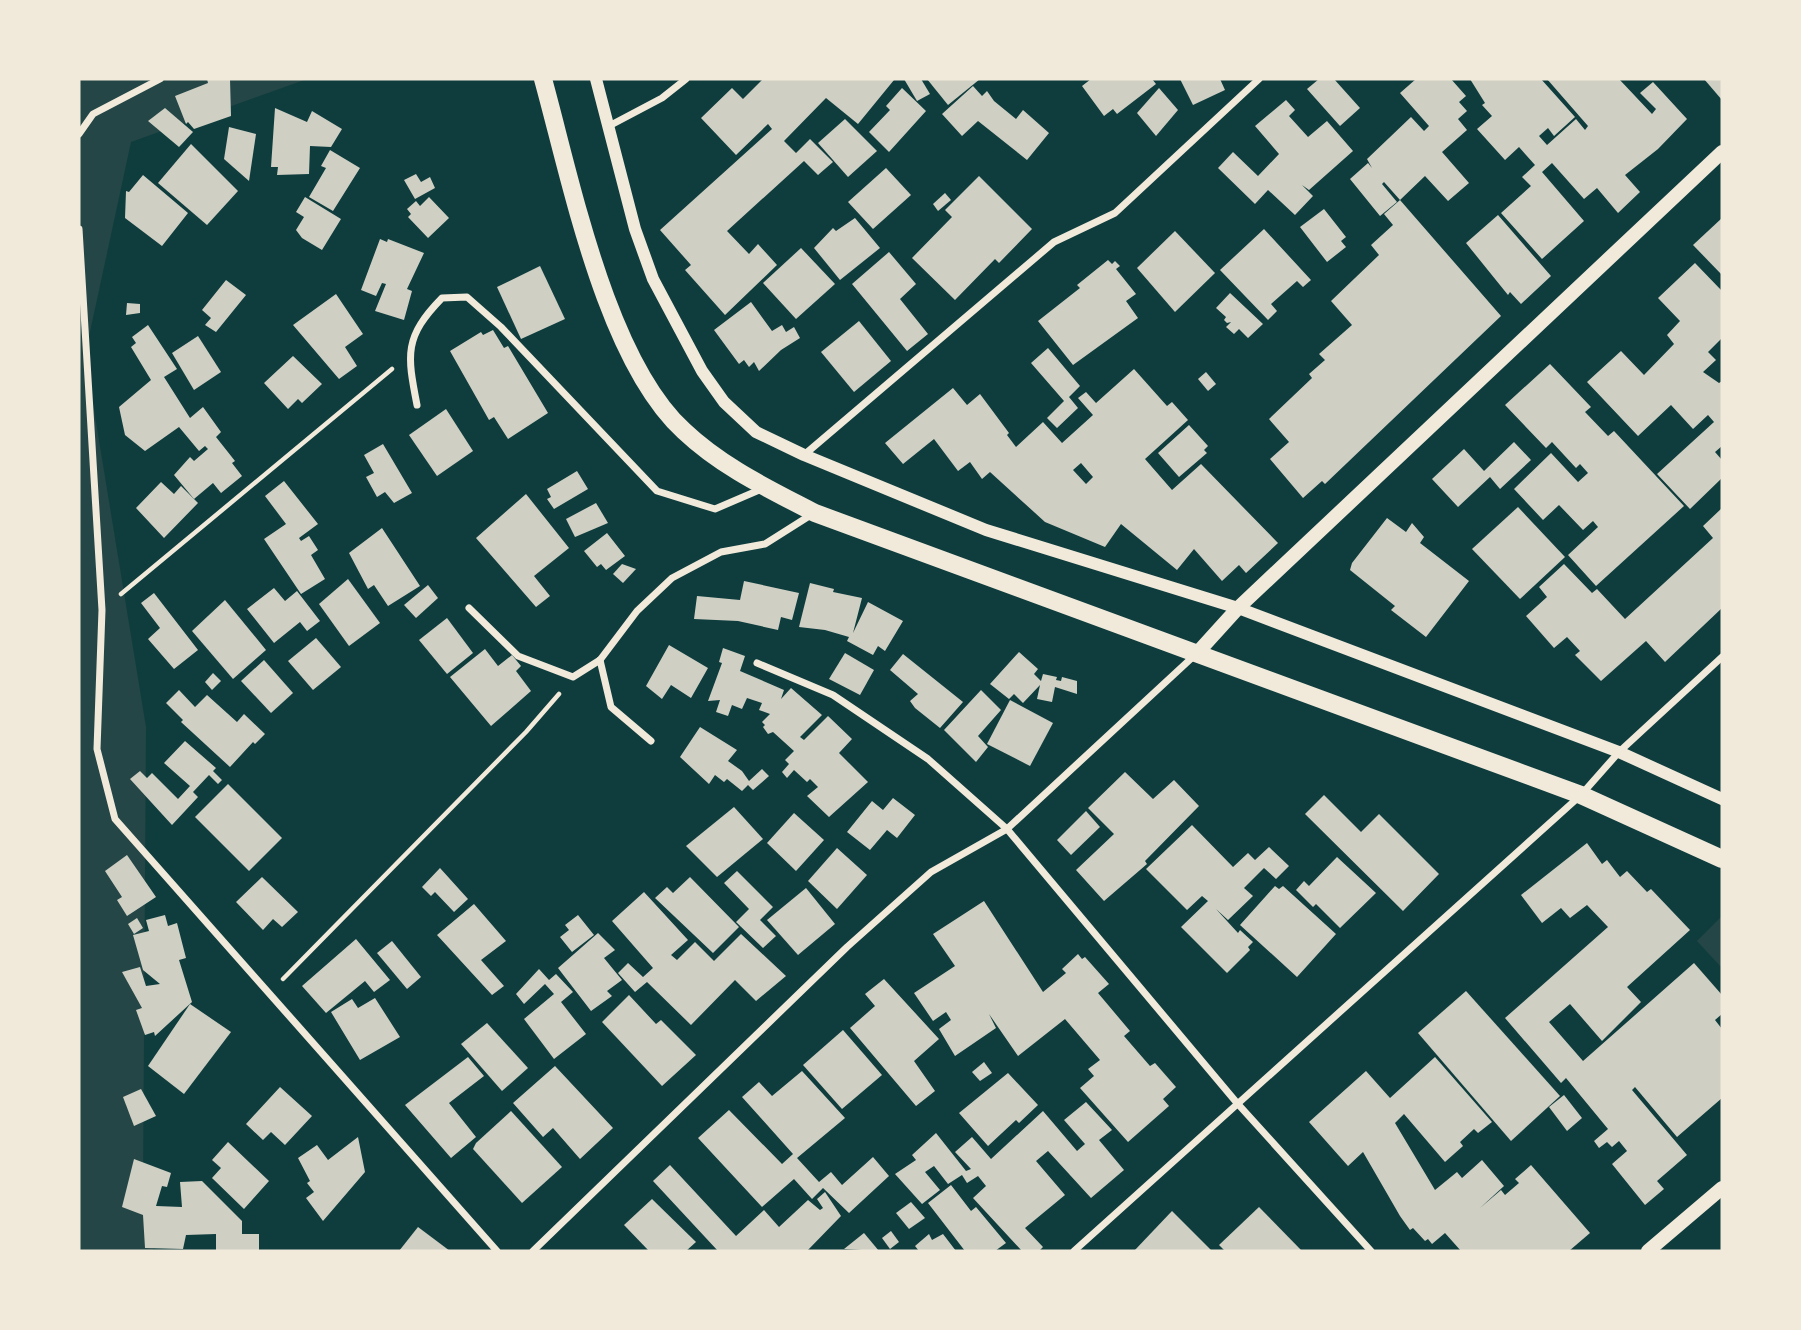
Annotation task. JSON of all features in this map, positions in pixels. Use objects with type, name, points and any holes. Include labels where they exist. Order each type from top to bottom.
[{"type":"main road","points":[[543,79],[614,321],[644,382],[682,430],[736,472],[815,513],[1199,651],[1581,795],[1722,859]]},
{"type":"main road","points":[[1199,651],[1238,608],[1532,335],[1722,152]]},
{"type":"main road","points":[[1648,1251],[1722,1188]]},
{"type":"street","points":[[79,134],[93,114],[160,79]]},
{"type":"street","points":[[596,79],[635,229],[653,279],[702,371],[724,402],[756,432],[804,455],[986,530],[1238,608],[1619,752],[1722,799]]},
{"type":"street","points":[[609,126],[662,98],[687,79]]},
{"type":"street","points":[[804,455],[1054,242],[1115,213],[1259,79]]},
{"type":"street","points":[[79,229],[102,610],[97,749],[115,818],[497,1251]]},
{"type":"street","points":[[417,405],[409,355],[420,321],[442,298],[467,297],[501,327],[657,491],[715,509],[765,487]]},
{"type":"street","points":[[469,608],[518,656],[573,677],[600,660],[637,611],[672,578],[721,552],[765,544],[815,513]]},
{"type":"street","points":[[533,1251],[847,947],[931,872],[1007,828],[1199,651]]},
{"type":"street","points":[[1074,1251],[1581,795],[1619,752],[1722,657]]},
{"type":"street","points":[[600,660],[611,706],[651,741]]},
{"type":"street","points":[[757,663],[833,695],[929,759],[1007,828],[1237,1104],[1371,1251]]},
{"type":"path","points":[[102,610],[409,355]]},
{"type":"path","points":[[270,992],[526,732],[573,677]]},
{"type":"shaded area","points":[[79,79],[307,79],[131,142],[85,355],[146,727],[143,1188],[153,1251],[79,1251]]},
{"type":"shaded area","points":[[1722,916],[1722,968],[1697,941]]},
{"type":"building","points":[[207,79],[230,79],[231,116],[194,129],[188,122],[186,124],[175,96],[208,83]]},
{"type":"building","points":[[763,79],[894,80],[858,124],[826,98],[784,141],[796,153],[810,139],[833,162],[818,175],[804,161],[727,231],[749,254],[758,244],[777,265],[725,315],[685,270],[691,265],[660,230],[772,129],[768,124],[736,155],[701,118],[732,88],[743,99]]},
{"type":"building","points":[[904,79],[921,79],[930,94],[917,101]]},
{"type":"building","points":[[927,79],[980,79],[948,105]]},
{"type":"building","points":[[1091,79],[1152,79],[1156,84],[1117,114],[1113,109],[1104,116],[1082,86]]},
{"type":"building","points":[[1180,79],[1220,79],[1225,90],[1193,105]]},
{"type":"building","points":[[1319,79],[1334,79],[1360,108],[1340,126],[1307,89]]},
{"type":"building","points":[[1416,79],[1451,79],[1466,96],[1459,102],[1467,111],[1458,119],[1467,130],[1442,152],[1469,183],[1448,201],[1425,176],[1400,200],[1384,182],[1382,184],[1397,202],[1380,216],[1350,179],[1368,163],[1372,168],[1367,159],[1411,117],[1424,131],[1429,126],[1400,93]]},
{"type":"building","points":[[1470,79],[1541,79],[1575,117],[1554,136],[1548,128],[1539,136],[1547,145],[1576,119],[1585,130],[1588,126],[1547,79],[1619,79],[1652,114],[1656,109],[1640,93],[1653,82],[1687,119],[1658,149],[1625,175],[1640,192],[1618,213],[1597,188],[1584,199],[1552,163],[1542,172],[1584,221],[1542,259],[1501,213],[1531,186],[1522,177],[1535,165],[1519,147],[1505,160],[1477,129],[1492,116],[1482,105],[1485,103]]},
{"type":"building","points":[[1704,79],[1722,79],[1722,100]]},
{"type":"building","points":[[973,86],[982,96],[987,91],[994,101],[1016,119],[1023,110],[1049,133],[1027,160],[978,121],[962,136],[942,114]]},
{"type":"building","points":[[902,88],[926,111],[889,152],[869,132],[890,110],[886,106]]},
{"type":"building","points":[[1159,88],[1178,110],[1156,136],[1137,113]]},
{"type":"building","points":[[1286,100],[1295,110],[1289,116],[1308,137],[1327,121],[1353,151],[1309,190],[1302,185],[1313,196],[1295,215],[1268,190],[1255,204],[1218,168],[1233,152],[1258,176],[1279,154],[1255,126]]},
{"type":"building","points":[[165,108],[193,132],[179,147],[148,121]]},
{"type":"building","points":[[275,108],[307,122],[312,111],[342,129],[331,147],[310,146],[309,174],[277,175],[278,167],[271,167]]},
{"type":"building","points":[[845,119],[877,151],[848,177],[818,143]]},
{"type":"building","points":[[229,127],[256,134],[249,181],[224,159]]},
{"type":"building","points":[[191,144],[238,191],[207,225],[158,183]]},
{"type":"building","points":[[330,150],[360,168],[333,211],[309,197],[326,168],[321,166]]},
{"type":"building","points":[[886,168],[911,195],[873,229],[848,202]]},
{"type":"building","points":[[416,174],[421,182],[430,177],[435,188],[415,199],[404,180]]},
{"type":"building","points":[[143,175],[188,213],[162,246],[125,218],[126,191],[129,192]]},
{"type":"building","points":[[979,176],[1032,229],[999,263],[995,259],[955,300],[912,258],[952,217],[945,210]]},
{"type":"building","points":[[945,193],[951,200],[938,211],[933,204]]},
{"type":"building","points":[[305,197],[341,219],[322,250],[302,238],[296,230],[304,217],[296,212]]},
{"type":"building","points":[[429,197],[449,218],[428,238],[408,217],[411,214],[407,209],[416,201],[420,206]]},
{"type":"building","points":[[1400,200],[1501,316],[1325,484],[1322,481],[1303,498],[1270,459],[1289,442],[1269,419],[1312,378],[1309,374],[1325,360],[1319,354],[1352,325],[1331,301],[1379,255],[1371,245],[1393,225],[1384,214]]},
{"type":"building","points":[[1324,209],[1346,237],[1341,241],[1346,247],[1327,262],[1300,227]]},
{"type":"building","points":[[1498,215],[1551,276],[1521,304],[1510,292],[1508,295],[1466,243]]},
{"type":"building","points":[[855,218],[880,248],[840,280],[814,248],[833,228],[836,231]]},
{"type":"building","points":[[1722,218],[1722,275],[1693,245]]},
{"type":"building","points":[[1264,229],[1311,280],[1303,287],[1297,281],[1271,304],[1277,311],[1268,320],[1220,270]]},
{"type":"building","points":[[1175,231],[1215,273],[1175,312],[1137,268]]},
{"type":"building","points":[[380,239],[387,242],[388,239],[424,253],[407,289],[412,291],[404,320],[375,311],[386,284],[382,283],[376,296],[361,290]]},
{"type":"building","points":[[801,248],[835,284],[796,319],[763,283]]},
{"type":"building","points":[[889,252],[916,284],[900,299],[928,334],[907,351],[852,284]]},
{"type":"building","points":[[1108,260],[1112,264],[1115,261],[1120,266],[1116,269],[1136,294],[1126,301],[1138,318],[1073,365],[1038,321],[1080,288],[1077,285]]},
{"type":"building","points":[[1695,263],[1722,291],[1722,338],[1708,352],[1716,360],[1703,372],[1719,383],[1722,381],[1722,446],[1715,452],[1722,460],[1722,478],[1690,509],[1657,474],[1714,422],[1708,415],[1693,429],[1671,405],[1638,436],[1587,382],[1621,351],[1644,375],[1674,344],[1667,335],[1680,321],[1658,298]]},
{"type":"building","points":[[540,266],[565,319],[521,339],[497,287]]},
{"type":"building","points":[[226,280],[246,295],[216,332],[205,325],[211,318],[202,310]]},
{"type":"building","points":[[1230,293],[1263,324],[1248,338],[1239,329],[1234,334],[1226,327],[1231,322],[1227,323],[1224,320],[1226,317],[1216,308]]},
{"type":"building","points":[[336,294],[363,334],[345,347],[357,366],[339,379],[293,325]]},
{"type":"building","points":[[751,302],[772,331],[782,325],[786,332],[794,327],[800,338],[781,350],[759,371],[754,362],[749,367],[744,360],[739,364],[714,330]]},
{"type":"building","points":[[127,303],[140,304],[140,313],[126,315]]},
{"type":"building","points":[[859,321],[891,361],[854,392],[821,352]]},
{"type":"building","points":[[148,325],[177,369],[164,377],[190,418],[203,407],[221,432],[216,437],[235,461],[232,463],[242,476],[221,493],[213,483],[194,499],[174,475],[190,457],[194,461],[208,449],[205,446],[199,451],[179,427],[145,451],[125,435],[119,407],[151,380],[131,347],[136,343],[132,337]]},
{"type":"building","points":[[493,330],[504,348],[508,346],[548,413],[508,439],[494,417],[489,420],[450,351],[481,332],[483,335]]},
{"type":"building","points":[[198,336],[221,372],[194,390],[172,353]]},
{"type":"building","points":[[1048,348],[1080,386],[1069,397],[1078,408],[1057,428],[1047,418],[1064,401],[1031,363]]},
{"type":"building","points":[[293,356],[322,384],[302,403],[298,399],[288,409],[264,383]]},
{"type":"building","points":[[1550,364],[1591,407],[1585,412],[1608,436],[1614,431],[1684,506],[1596,586],[1568,555],[1598,527],[1593,521],[1583,530],[1559,505],[1543,520],[1514,489],[1551,453],[1578,482],[1588,473],[1580,464],[1576,468],[1552,442],[1546,448],[1505,405]]},
{"type":"building","points":[[1134,369],[1167,406],[1172,402],[1188,420],[1145,459],[1172,490],[1201,464],[1278,543],[1246,573],[1239,565],[1222,581],[1194,549],[1177,570],[1121,524],[1105,547],[1045,522],[990,472],[982,479],[970,462],[958,471],[934,439],[903,464],[885,443],[953,388],[967,405],[980,394],[1016,447],[1043,422],[1062,443],[1093,415],[1078,398],[1086,392],[1096,403]],"holes":[[[1081,463],[1093,477],[1086,484],[1073,470]]]},
{"type":"building","points":[[1206,372],[1216,384],[1208,391],[1198,379]]},
{"type":"building","points":[[446,409],[473,451],[437,476],[409,435]]},
{"type":"building","points":[[1189,425],[1208,446],[1204,450],[1207,453],[1179,477],[1158,453]]},
{"type":"building","points":[[1514,442],[1531,460],[1500,489],[1490,477],[1458,507],[1432,479],[1464,449],[1484,471]]},
{"type":"building","points":[[383,444],[412,493],[394,503],[385,492],[377,497],[366,477],[374,473],[364,455]]},
{"type":"building","points":[[577,471],[588,489],[554,509],[547,499],[551,497],[547,489]]},
{"type":"building","points":[[284,481],[318,524],[299,538],[301,541],[309,536],[318,550],[311,555],[325,579],[301,594],[264,539],[286,524],[265,496]]},
{"type":"building","points":[[161,482],[174,494],[181,486],[198,503],[164,538],[136,508]]},
{"type":"building","points":[[526,494],[569,548],[534,576],[550,596],[536,607],[476,538]]},
{"type":"building","points":[[596,503],[608,523],[575,537],[566,519]]},
{"type":"building","points":[[1518,507],[1565,557],[1520,599],[1472,549]]},
{"type":"building","points":[[1722,508],[1722,608],[1665,662],[1646,641],[1601,681],[1575,655],[1580,651],[1567,637],[1554,648],[1526,616],[1547,597],[1539,587],[1564,564],[1592,593],[1597,589],[1625,619],[1713,538],[1703,526]]},
{"type":"building","points":[[1387,518],[1406,532],[1412,523],[1424,537],[1420,543],[1469,581],[1426,637],[1391,610],[1395,606],[1350,570],[1352,563]]},
{"type":"building","points":[[382,528],[420,586],[388,606],[374,585],[368,589],[349,553]]},
{"type":"building","points":[[607,533],[625,556],[606,570],[601,564],[597,567],[584,551]]},
{"type":"building","points":[[622,564],[636,569],[623,583],[613,574]]},
{"type":"building","points":[[348,579],[380,623],[349,646],[319,604]]},
{"type":"building","points":[[744,581],[799,593],[792,620],[781,617],[778,630],[738,621],[694,619],[697,596],[740,600]]},
{"type":"building","points":[[810,583],[834,589],[833,592],[862,598],[853,633],[868,602],[903,621],[885,651],[878,646],[873,655],[847,641],[849,637],[825,630],[799,627]]},
{"type":"building","points":[[428,585],[438,598],[416,618],[404,605]]},
{"type":"building","points":[[274,588],[285,601],[297,591],[320,621],[307,631],[300,622],[274,643],[247,609]]},
{"type":"building","points":[[154,593],[198,650],[174,669],[148,639],[160,628],[141,603]]},
{"type":"building","points":[[225,600],[266,650],[233,679],[192,631]]},
{"type":"building","points":[[447,618],[473,653],[447,674],[419,640]]},
{"type":"building","points":[[316,638],[341,667],[313,690],[288,661]]},
{"type":"building","points":[[669,645],[708,668],[691,698],[671,685],[662,699],[646,686]]},
{"type":"building","points":[[723,648],[745,656],[740,671],[784,690],[781,699],[791,688],[822,715],[800,737],[804,740],[828,716],[852,739],[839,753],[868,782],[829,817],[807,796],[818,787],[810,779],[807,782],[794,770],[787,778],[782,772],[789,764],[785,760],[794,751],[773,732],[768,734],[763,727],[765,725],[762,722],[770,714],[759,710],[762,703],[747,698],[742,709],[732,705],[728,716],[716,712],[720,700],[708,701],[722,663],[719,662]]},
{"type":"building","points":[[485,649],[498,666],[512,655],[521,666],[516,671],[531,691],[491,726],[450,677]]},
{"type":"building","points":[[1019,652],[1038,669],[1034,674],[1041,681],[1043,674],[1057,677],[1056,680],[1061,681],[1062,677],[1077,681],[1077,694],[1055,687],[1052,702],[1037,699],[1040,685],[1023,703],[1014,694],[1009,699],[990,684]]},
{"type":"building","points":[[845,653],[874,670],[860,695],[829,679]]},
{"type":"building","points":[[903,654],[963,702],[940,728],[915,708],[910,701],[918,694],[890,670]]},
{"type":"building","points":[[264,660],[293,693],[271,713],[241,681]]},
{"type":"building","points":[[213,673],[221,681],[212,690],[205,682]]},
{"type":"building","points":[[179,690],[195,707],[207,695],[237,722],[244,714],[265,734],[255,744],[253,742],[230,767],[181,722],[183,720],[166,703]]},
{"type":"building","points":[[981,690],[1001,710],[978,736],[988,747],[976,762],[944,730]]},
{"type":"building","points":[[1010,700],[1053,723],[1030,766],[987,744]]},
{"type":"building","points":[[700,727],[737,750],[728,761],[742,771],[749,781],[762,769],[769,776],[753,790],[748,785],[742,791],[727,779],[724,782],[715,775],[709,784],[680,757]]},
{"type":"building","points":[[185,741],[216,768],[213,771],[222,780],[218,784],[209,775],[193,792],[198,797],[172,825],[130,779],[140,771],[147,778],[152,773],[178,799],[190,786],[164,763]]},
{"type":"building","points":[[1125,772],[1153,799],[1174,780],[1199,806],[1145,861],[1147,864],[1104,901],[1076,870],[1114,834],[1088,808]]},
{"type":"building","points":[[228,784],[282,838],[249,871],[195,817]]},
{"type":"building","points":[[1324,795],[1361,832],[1379,814],[1439,874],[1403,911],[1305,814]]},
{"type":"building","points":[[893,798],[915,815],[897,838],[887,830],[870,850],[847,832],[872,801],[883,810]]},
{"type":"building","points":[[734,807],[763,839],[717,877],[686,846]]},
{"type":"building","points":[[1086,811],[1100,827],[1071,855],[1057,840]]},
{"type":"building","points":[[794,813],[824,840],[796,871],[767,843]]},
{"type":"building","points":[[1192,825],[1233,867],[1248,853],[1255,860],[1269,847],[1289,866],[1276,879],[1264,868],[1244,888],[1253,896],[1228,920],[1216,909],[1238,933],[1240,930],[1253,942],[1248,947],[1250,950],[1227,973],[1181,927],[1208,901],[1202,896],[1187,910],[1146,869]]},
{"type":"building","points":[[1587,843],[1602,864],[1607,860],[1620,877],[1627,871],[1647,892],[1651,889],[1690,930],[1627,987],[1641,1002],[1602,1041],[1570,1004],[1549,1022],[1583,1061],[1694,963],[1722,995],[1722,1014],[1715,1020],[1722,1029],[1722,1098],[1677,1137],[1635,1087],[1632,1090],[1687,1155],[1657,1181],[1664,1189],[1645,1205],[1612,1164],[1627,1151],[1619,1141],[1612,1147],[1607,1142],[1599,1148],[1594,1141],[1608,1129],[1566,1078],[1561,1083],[1505,1018],[1608,927],[1587,905],[1570,918],[1561,908],[1542,923],[1521,895]]},
{"type":"building","points":[[837,848],[867,875],[837,909],[808,881]]},
{"type":"building","points":[[127,855],[156,897],[127,916],[117,900],[122,897],[105,871]]},
{"type":"building","points":[[1337,857],[1376,893],[1340,928],[1316,904],[1313,907],[1296,890],[1304,881],[1309,886]]},
{"type":"building","points":[[440,868],[468,899],[454,912],[435,892],[431,896],[422,887]]},
{"type":"building","points":[[737,871],[773,907],[760,920],[776,936],[763,948],[736,922],[749,909],[724,883]]},
{"type":"building","points":[[262,877],[298,912],[282,927],[273,919],[263,930],[236,902]]},
{"type":"building","points":[[690,877],[739,927],[713,953],[655,898],[667,887],[673,893]]},
{"type":"building","points":[[1275,886],[1279,889],[1283,886],[1336,934],[1297,977],[1240,925]]},
{"type":"building","points":[[806,888],[835,924],[798,955],[767,920]]},
{"type":"building","points":[[644,892],[688,940],[671,955],[677,960],[695,942],[714,961],[741,934],[786,976],[756,1001],[735,980],[691,1025],[647,982],[635,992],[618,973],[628,963],[643,977],[653,968],[612,921]]},
{"type":"building","points":[[984,901],[1043,992],[1066,973],[1062,969],[1078,954],[1082,959],[1085,957],[1109,984],[1098,993],[1130,1031],[1124,1036],[1150,1066],[1155,1063],[1176,1087],[1163,1099],[1169,1106],[1128,1142],[1080,1088],[1094,1076],[1088,1069],[1100,1060],[1065,1019],[1018,1056],[989,1014],[996,1028],[955,1056],[939,1029],[951,1020],[946,1012],[933,1021],[914,993],[955,966],[933,934]]},
{"type":"building","points":[[474,904],[506,941],[481,960],[504,986],[492,995],[437,935]]},
{"type":"building","points":[[165,915],[168,926],[177,923],[186,958],[179,960],[192,1002],[155,1036],[154,1032],[145,1035],[136,1010],[142,1008],[122,972],[140,967],[146,986],[160,984],[143,970],[133,935],[149,931],[146,920]]},
{"type":"building","points":[[578,915],[594,935],[572,952],[560,937],[569,930],[565,925]]},
{"type":"building","points":[[137,918],[143,928],[134,934],[128,924]]},
{"type":"building","points":[[598,933],[615,950],[604,958],[622,980],[607,991],[612,996],[591,1011],[558,968]]},
{"type":"building","points":[[356,939],[390,980],[374,992],[365,981],[326,1013],[302,986]]},
{"type":"building","points":[[392,941],[421,977],[407,989],[377,953]]},
{"type":"building","points":[[539,969],[549,980],[556,974],[573,992],[561,1002],[586,1034],[554,1059],[524,1019],[554,994],[545,984],[524,1004],[516,994]]},
{"type":"building","points":[[884,979],[939,1039],[914,1061],[935,1091],[916,1106],[850,1028],[875,1006],[865,994]]},
{"type":"building","points":[[1466,991],[1560,1096],[1511,1141],[1418,1033]]},
{"type":"building","points":[[629,995],[656,1024],[661,1020],[696,1055],[662,1086],[602,1022]]},
{"type":"building","points":[[375,998],[400,1037],[360,1060],[331,1012],[352,999],[358,1008]]},
{"type":"building","points":[[190,1004],[231,1032],[184,1094],[148,1066]]},
{"type":"building","points":[[487,1023],[528,1068],[502,1091],[461,1044]]},
{"type":"building","points":[[843,1030],[882,1075],[842,1109],[803,1065]]},
{"type":"building","points":[[468,1057],[484,1076],[449,1103],[476,1137],[451,1158],[405,1105]]},
{"type":"building","points":[[1435,1057],[1492,1122],[1478,1133],[1474,1129],[1460,1142],[1463,1146],[1445,1162],[1404,1114],[1395,1123],[1435,1190],[1457,1172],[1462,1178],[1482,1160],[1504,1186],[1480,1208],[1501,1190],[1505,1195],[1519,1183],[1515,1179],[1531,1165],[1590,1233],[1569,1251],[1461,1251],[1445,1233],[1432,1244],[1428,1239],[1425,1241],[1413,1228],[1410,1230],[1400,1216],[1363,1152],[1348,1166],[1309,1122],[1366,1071],[1390,1098]]},
{"type":"building","points":[[984,1062],[992,1073],[980,1081],[972,1072]]},
{"type":"building","points":[[555,1066],[613,1128],[580,1159],[553,1128],[543,1137],[513,1103]]},
{"type":"building","points":[[802,1071],[845,1118],[797,1158],[819,1182],[831,1172],[842,1185],[873,1157],[889,1176],[849,1213],[823,1188],[812,1199],[794,1179],[762,1207],[698,1138],[729,1110],[782,1164],[793,1154],[742,1097],[759,1082],[772,1096]]},
{"type":"building","points":[[1008,1073],[1038,1105],[1019,1123],[1016,1120],[988,1146],[959,1113]]},
{"type":"building","points":[[280,1087],[312,1116],[285,1145],[271,1132],[263,1140],[246,1124]]},
{"type":"building","points":[[141,1089],[156,1116],[134,1126],[123,1097]]},
{"type":"building","points":[[1564,1095],[1582,1118],[1567,1131],[1549,1107]]},
{"type":"building","points":[[1086,1102],[1112,1130],[1099,1140],[1124,1170],[1091,1198],[1048,1151],[1036,1161],[1065,1195],[1025,1228],[1043,1247],[1039,1251],[1022,1251],[973,1198],[986,1186],[978,1176],[967,1183],[962,1175],[948,1184],[934,1166],[925,1172],[940,1190],[922,1204],[895,1174],[916,1160],[912,1155],[936,1133],[966,1171],[971,1169],[955,1152],[972,1137],[991,1159],[1043,1111],[1077,1151],[1085,1144],[1064,1120]]},
{"type":"building","points":[[511,1111],[562,1167],[522,1203],[473,1149],[476,1143]]},
{"type":"building","points":[[358,1137],[365,1172],[323,1221],[306,1198],[314,1192],[307,1183],[310,1181],[298,1158],[317,1145],[328,1160]]},
{"type":"building","points":[[228,1142],[269,1181],[244,1209],[212,1178],[221,1168],[212,1160]]},
{"type":"building","points":[[134,1159],[171,1173],[167,1187],[162,1186],[156,1206],[182,1207],[180,1182],[202,1181],[242,1221],[242,1234],[259,1234],[259,1251],[216,1251],[216,1234],[186,1235],[183,1249],[145,1248],[143,1215],[122,1207]]},
{"type":"building","points":[[670,1165],[736,1236],[764,1210],[779,1227],[808,1200],[820,1210],[823,1208],[817,1199],[825,1192],[841,1216],[807,1251],[718,1251],[653,1181]]},
{"type":"building","points":[[951,1185],[971,1211],[976,1207],[1006,1243],[995,1251],[965,1251],[928,1203]]},
{"type":"building","points":[[652,1199],[696,1242],[686,1251],[649,1251],[624,1225]]},
{"type":"building","points":[[911,1202],[925,1218],[909,1229],[896,1213]]},
{"type":"building","points":[[1259,1207],[1302,1251],[1225,1251],[1219,1245]]},
{"type":"building","points":[[1172,1211],[1212,1251],[1134,1251]]},
{"type":"building","points":[[418,1227],[450,1251],[399,1251]]},
{"type":"building","points":[[891,1231],[899,1242],[890,1249],[882,1238]]},
{"type":"building","points":[[864,1233],[879,1251],[844,1249]]},
{"type":"building","points":[[929,1234],[932,1240],[943,1234],[956,1251],[919,1251],[915,1246]]}]
